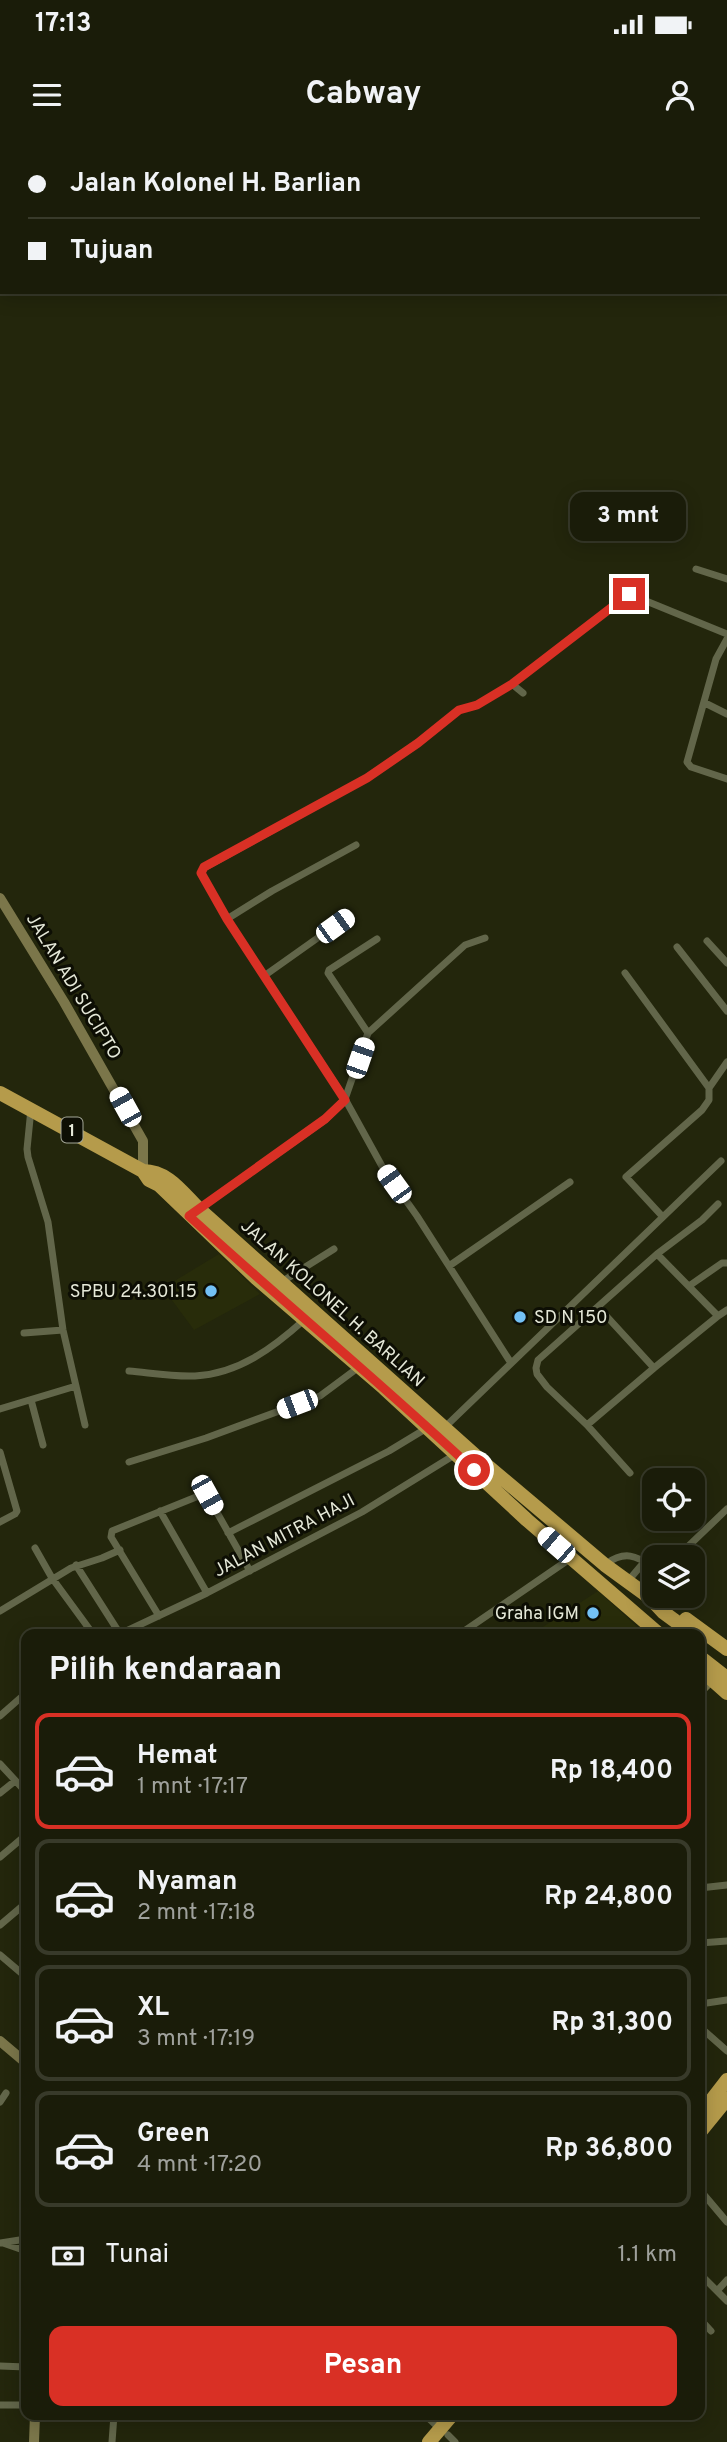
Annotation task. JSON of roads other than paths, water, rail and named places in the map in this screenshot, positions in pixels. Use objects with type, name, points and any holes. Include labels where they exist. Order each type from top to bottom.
[{"type":"highway","name":"1","points":[[0,1093],[143,1171]]},
{"type":"highway","name":"JALAN KOLONEL H. BARLIAN","points":[[143,1171],[157,1171],[166,1176],[194,1212],[304,1321],[457,1454],[527,1520],[635,1611]]},
{"type":"highway","name":"JALAN KOLONEL H. BARLIAN","points":[[223,1238],[282,1281],[445,1427],[605,1565],[642,1593]]},
{"type":"highway","name":"1","points":[[661,1608],[687,1629]]},
{"type":"highway","name":"1","points":[[671,1608],[700,1629]]},
{"type":"highway","name":"1","points":[[635,1611],[654,1629]]},
{"type":"highway","name":"1","points":[[635,1611],[662,1629]]},
{"type":"highway","name":"1","points":[[705,1633],[727,1649]]},
{"type":"highway","points":[[705,1644],[727,1661]]},
{"type":"highway","points":[[705,1662],[720,1678],[727,1693]]},
{"type":"highway","points":[[705,2106],[727,2080]]},
{"type":"highway","points":[[705,2126],[727,2099]]},
{"type":"highway","points":[[446,2437],[451,2420]]},
{"type":"highway","points":[[429,2442],[446,2437],[461,2420]]},
{"type":"street","points":[[696,569],[727,579]]},
{"type":"street","points":[[511,1363],[383,1168],[345,1100],[201,875],[204,867],[367,778],[418,743],[459,710],[477,705],[512,684],[629,594],[727,637],[718,652],[687,764],[727,779]]},
{"type":"street","points":[[512,684],[523,693]]},
{"type":"street","points":[[705,703],[727,714]]},
{"type":"street","points":[[227,919],[356,845]]},
{"type":"street","name":"JALAN ADI SUCIPTO","points":[[0,898],[143,1141],[143,1171]]},
{"type":"street","points":[[264,976],[350,915]]},
{"type":"street","points":[[194,1212],[325,1119],[345,1100],[368,1033],[465,945],[485,938]]},
{"type":"street","points":[[368,1033],[328,973],[377,939]]},
{"type":"street","points":[[707,941],[727,962]]},
{"type":"street","points":[[677,947],[727,1011]]},
{"type":"street","points":[[625,973],[709,1088]]},
{"type":"street","points":[[719,1001],[727,995]]},
{"type":"street","points":[[662,1216],[626,1177],[702,1110],[709,1100],[709,1088],[727,1062]]},
{"type":"street","points":[[31,1109],[27,1149],[50,1233],[63,1330],[85,1425]]},
{"type":"street","points":[[445,1427],[721,1160]]},
{"type":"street","points":[[449,1266],[570,1182]]},
{"type":"street","points":[[630,1473],[587,1425],[547,1387],[537,1374],[538,1360],[657,1254],[702,1220],[718,1204]]},
{"type":"street","points":[[282,1281],[334,1249]]},
{"type":"street","points":[[657,1254],[718,1316]]},
{"type":"street","points":[[689,1286],[722,1263],[727,1263]]},
{"type":"street","points":[[599,1308],[654,1368]]},
{"type":"street","points":[[587,1425],[727,1310]]},
{"type":"street","points":[[129,1371],[196,1376],[226,1371],[268,1349],[304,1321]]},
{"type":"street","points":[[24,1333],[63,1330]]},
{"type":"street","points":[[129,1462],[205,1438],[320,1396],[359,1367]]},
{"type":"street","points":[[0,1409],[76,1386]]},
{"type":"street","points":[[31,1400],[43,1445]]},
{"type":"street","points":[[228,1533],[389,1451],[427,1428]]},
{"type":"street","points":[[0,1452],[17,1512],[0,1522]]},
{"type":"street","name":"JALAN MITRA HAJI","points":[[131,1629],[207,1593],[362,1512],[457,1454]]},
{"type":"street","points":[[159,1616],[111,1537],[112,1531],[206,1493],[250,1571]]},
{"type":"street","points":[[690,1545],[727,1509]]},
{"type":"street","points":[[160,1511],[207,1593]]},
{"type":"street","points":[[35,1548],[52,1578],[89,1629]]},
{"type":"street","points":[[0,1611],[76,1565],[120,1550]]},
{"type":"street","points":[[605,1565],[620,1556],[637,1556],[642,1559]]},
{"type":"street","points":[[467,1629],[571,1557]]},
{"type":"street","points":[[76,1565],[117,1629]]},
{"type":"street","points":[[628,1582],[642,1565]]},
{"type":"street","points":[[705,1688],[720,1678]]},
{"type":"street","points":[[0,1716],[21,1697]]},
{"type":"street","points":[[0,1764],[21,1787]]},
{"type":"street","points":[[0,1793],[15,1781]]},
{"type":"street","points":[[0,1857],[21,1839]]},
{"type":"street","points":[[705,1887],[727,1885]]},
{"type":"street","points":[[0,1925],[21,1907]]},
{"type":"street","points":[[705,1942],[727,1941]]},
{"type":"street","points":[[0,1955],[21,1973]]},
{"type":"street","points":[[705,2003],[727,2000]]},
{"type":"street","points":[[705,2031],[727,2051]]},
{"type":"street","points":[[0,2041],[21,2059]]},
{"type":"street","points":[[0,2102],[6,2094]]},
{"type":"street","points":[[705,2196],[727,2222]]},
{"type":"street","points":[[1,2243],[21,2240]]},
{"type":"street","points":[[1,2243],[21,2249]]},
{"type":"street","points":[[705,2279],[727,2301]]},
{"type":"street","points":[[717,2291],[727,2280]]},
{"type":"street","points":[[705,2324],[711,2331]]},
{"type":"street","points":[[0,2366],[21,2367]]},
{"type":"street","points":[[0,2405],[21,2405]]},
{"type":"street","points":[[34,2442],[35,2420]]},
{"type":"street","points":[[112,2442],[114,2420]]},
{"type":"street","points":[[430,2420],[446,2437]]},
{"type":"place","name":"SPBU 24.301.15","points":[[211,1291]]},
{"type":"place","name":"SD N 150","points":[[520,1317]]},
{"type":"place","name":"Graha IGM","points":[[593,1613]]}]
